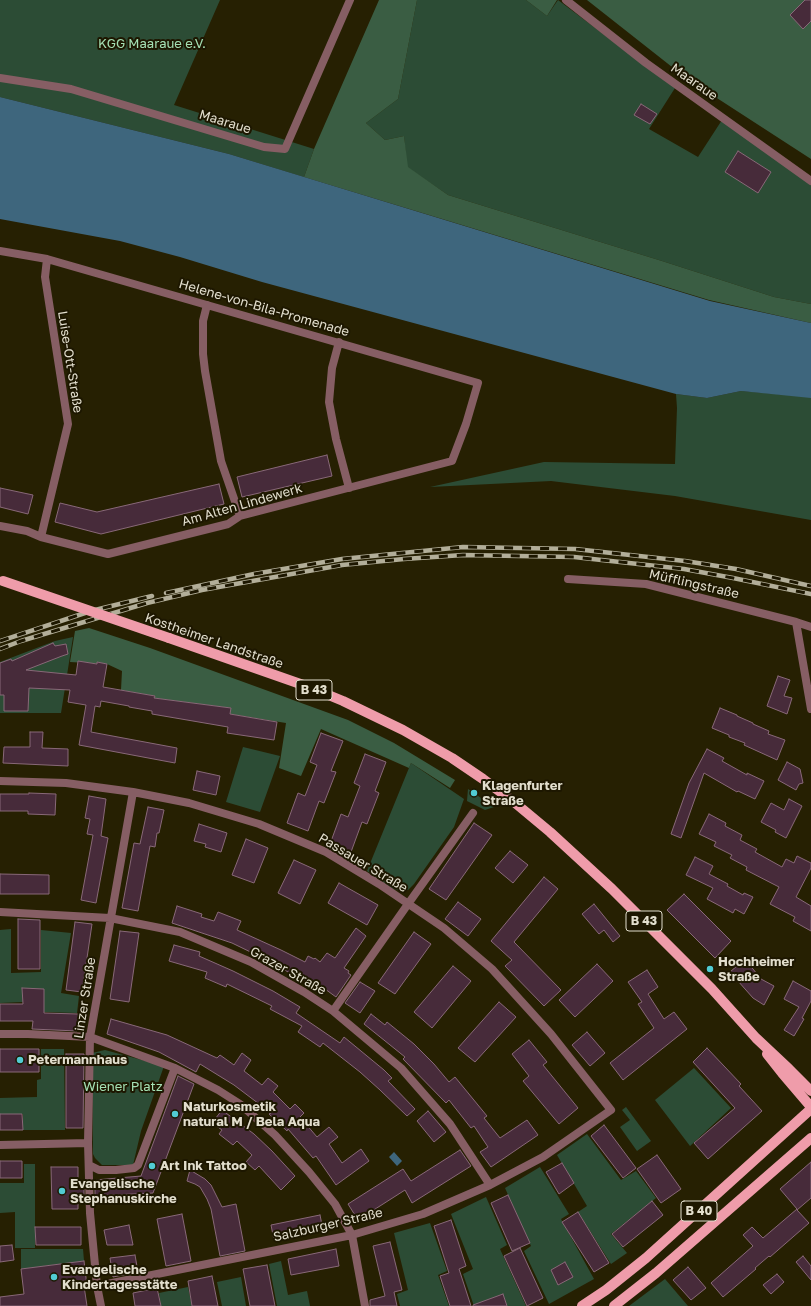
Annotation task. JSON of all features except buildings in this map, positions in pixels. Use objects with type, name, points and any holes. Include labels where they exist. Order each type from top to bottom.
[{"type":"main road","name":"Kostheimer Landstraße","points":[[1,580],[169,638],[343,701],[403,730],[435,748],[478,776],[520,807],[582,860],[712,989],[756,1038],[811,1091]]},
{"type":"main road","name":"Kostheimer Landstraße","points":[[756,1038],[811,1108]]},
{"type":"main road","name":"B 40","points":[[582,1306],[606,1290],[646,1258],[811,1108]]},
{"type":"main road","name":"B 40","points":[[614,1306],[656,1273],[811,1138]]},
{"type":"street","name":"Maaraue","points":[[0,78],[71,89],[264,146],[285,149],[350,0]]},
{"type":"street","name":"Maaraue","points":[[566,0],[646,63],[811,181]]},
{"type":"street","name":"Helene-von-Bila-Promenade","points":[[0,251],[47,259],[478,383],[466,424]]},
{"type":"street","name":"Luise-Ott-Straße","points":[[41,537],[68,424],[45,277],[47,259]]},
{"type":"street","points":[[207,305],[203,321],[204,365],[221,461],[240,516]]},
{"type":"street","points":[[339,342],[332,368],[329,402],[336,439],[349,488]]},
{"type":"street","name":"Am Alten Lindewerk","points":[[0,526],[108,554],[228,524],[240,516],[452,461],[466,424]]},
{"type":"street","name":"Müfflingstraße","points":[[568,578],[646,584],[811,627]]},
{"type":"street","points":[[796,622],[811,709]]},
{"type":"street","name":"Passauer Straße","points":[[0,781],[66,783],[133,792],[189,803],[259,824],[326,852],[379,884],[444,928],[498,974],[551,1034],[611,1110]]},
{"type":"street","name":"Linzer Straße","points":[[101,1306],[97,1286],[90,1213],[88,1143],[90,1036],[133,792]]},
{"type":"street","points":[[333,1011],[473,813]]},
{"type":"street","name":"Grazer Straße","points":[[0,912],[110,918],[180,932],[251,962],[304,992],[333,1011],[401,1068],[450,1124],[490,1185]]},
{"type":"street","points":[[0,1034],[90,1036],[175,1068],[218,1090],[240,1104],[275,1135],[309,1172],[335,1204],[352,1235],[365,1306]]},
{"type":"street","points":[[89,1165],[99,1170],[116,1170],[134,1168],[138,1165],[175,1068]]},
{"type":"street","name":"Salzburger Straße","points":[[97,1286],[352,1235],[423,1214],[490,1185],[543,1157],[611,1110]]},
{"type":"street","points":[[0,1145],[88,1143]]},
{"type":"green space","name":"KGG Maaraue e.V.","points":[[0,0],[220,0],[174,105],[314,149],[304,177],[229,154],[0,97]]},
{"type":"green space","points":[[379,0],[417,0],[398,99],[366,123],[385,140],[404,136],[408,167],[448,195],[774,297],[811,304],[811,323],[709,300],[304,177],[314,149]]},
{"type":"green space","points":[[417,0],[526,0],[547,16],[558,0],[675,88],[649,129],[698,157],[722,120],[811,181],[811,304],[774,297],[448,195],[407,167],[404,136],[385,140],[366,123],[398,99]]},
{"type":"green space","points":[[526,0],[557,0],[547,16]]},
{"type":"green space","points":[[587,0],[811,0],[811,159],[686,78]]},
{"type":"green space","points":[[741,391],[811,397],[811,520],[675,496],[551,481],[430,487],[544,462],[675,464],[676,394],[707,398]]},
{"type":"green space","points":[[89,628],[150,648],[348,720],[394,743],[455,780],[450,788],[411,763],[409,768],[321,729],[301,776],[279,768],[286,723],[230,714],[231,708],[154,698],[155,696],[121,690],[122,671],[107,664],[70,662],[75,631]]},
{"type":"green space","points":[[73,637],[61,713],[0,713],[0,662],[55,641]]},
{"type":"green space","points":[[243,747],[280,756],[260,812],[226,802]]},
{"type":"green space","points":[[411,763],[464,799],[454,827],[414,884],[408,890],[399,890],[393,889],[367,871]]},
{"type":"green space","points":[[468,789],[494,807],[485,810],[467,801]]},
{"type":"green space","points":[[11,929],[11,973],[41,972],[41,930],[71,933],[61,993],[79,996],[77,1013],[44,1012],[44,989],[22,988],[23,1002],[0,1003],[0,930]]},
{"type":"green space","points":[[41,1049],[64,1049],[65,1130],[23,1130],[23,1114],[0,1114],[0,1098],[37,1097],[37,1080],[41,1079]]},
{"type":"green space","name":"Wiener Platz","points":[[105,1050],[164,1066],[141,1131],[133,1165],[102,1165],[93,1154],[92,1053]]},
{"type":"green space","points":[[694,1068],[731,1108],[690,1146],[655,1100]]},
{"type":"green space","points":[[626,1107],[651,1141],[637,1151],[620,1127],[630,1120],[622,1110]]},
{"type":"green space","points":[[587,1134],[621,1180],[636,1171],[656,1198],[611,1234],[627,1253],[611,1264],[578,1212],[587,1206],[557,1155]]},
{"type":"green space","points":[[24,1164],[35,1164],[35,1248],[15,1248],[15,1212],[0,1213],[0,1183],[24,1183]]},
{"type":"green space","points":[[540,1167],[569,1214],[561,1219],[594,1279],[549,1304],[524,1251],[531,1246],[505,1188]]},
{"type":"green space","points":[[486,1197],[507,1245],[500,1249],[526,1306],[474,1306],[463,1274],[473,1269],[451,1214]]},
{"type":"green space","points":[[430,1223],[447,1271],[438,1275],[449,1306],[400,1306],[397,1294],[408,1290],[394,1233]]},
{"type":"green space","points":[[21,1249],[83,1249],[84,1261],[21,1269]]},
{"type":"green space","points":[[281,1261],[288,1295],[307,1291],[310,1306],[277,1306],[269,1264]]},
{"type":"green space","points":[[241,1277],[246,1306],[222,1306],[217,1282]]},
{"type":"green space","points":[[665,1279],[688,1306],[629,1306]]},
{"type":"green space","points":[[188,1287],[192,1306],[161,1306],[159,1293]]},
{"type":"water","points":[[0,97],[229,154],[710,301],[811,323],[811,398],[741,391],[707,398],[676,394],[262,282],[180,257],[120,241],[0,219]]},
{"type":"water","points":[[394,1152],[402,1161],[397,1166],[389,1157]]},
{"type":"railway","points":[[166,593],[254,574],[342,559],[463,547],[575,549],[685,561],[736,569],[811,586]]},
{"type":"railway","points":[[0,649],[21,641],[147,603],[202,590],[342,565],[404,559],[463,555],[574,557],[684,569],[811,594]]},
{"type":"railway","points":[[0,641],[91,611],[152,596]]},
{"type":"place","name":"Klagenfurter Straße","points":[[474,793]]},
{"type":"place","name":"Hochheimer Straße","points":[[710,969]]},
{"type":"place","name":"Petermannhaus","points":[[20,1060]]},
{"type":"place","name":"Naturkosmetik natural M / Bela Aqua","points":[[175,1114]]},
{"type":"place","name":"Art Ink Tattoo","points":[[152,1166]]},
{"type":"place","name":"Evangelische Stephanuskirche","points":[[62,1191]]},
{"type":"place","name":"Evangelische Kindertagesstätte","points":[[54,1277]]}]
